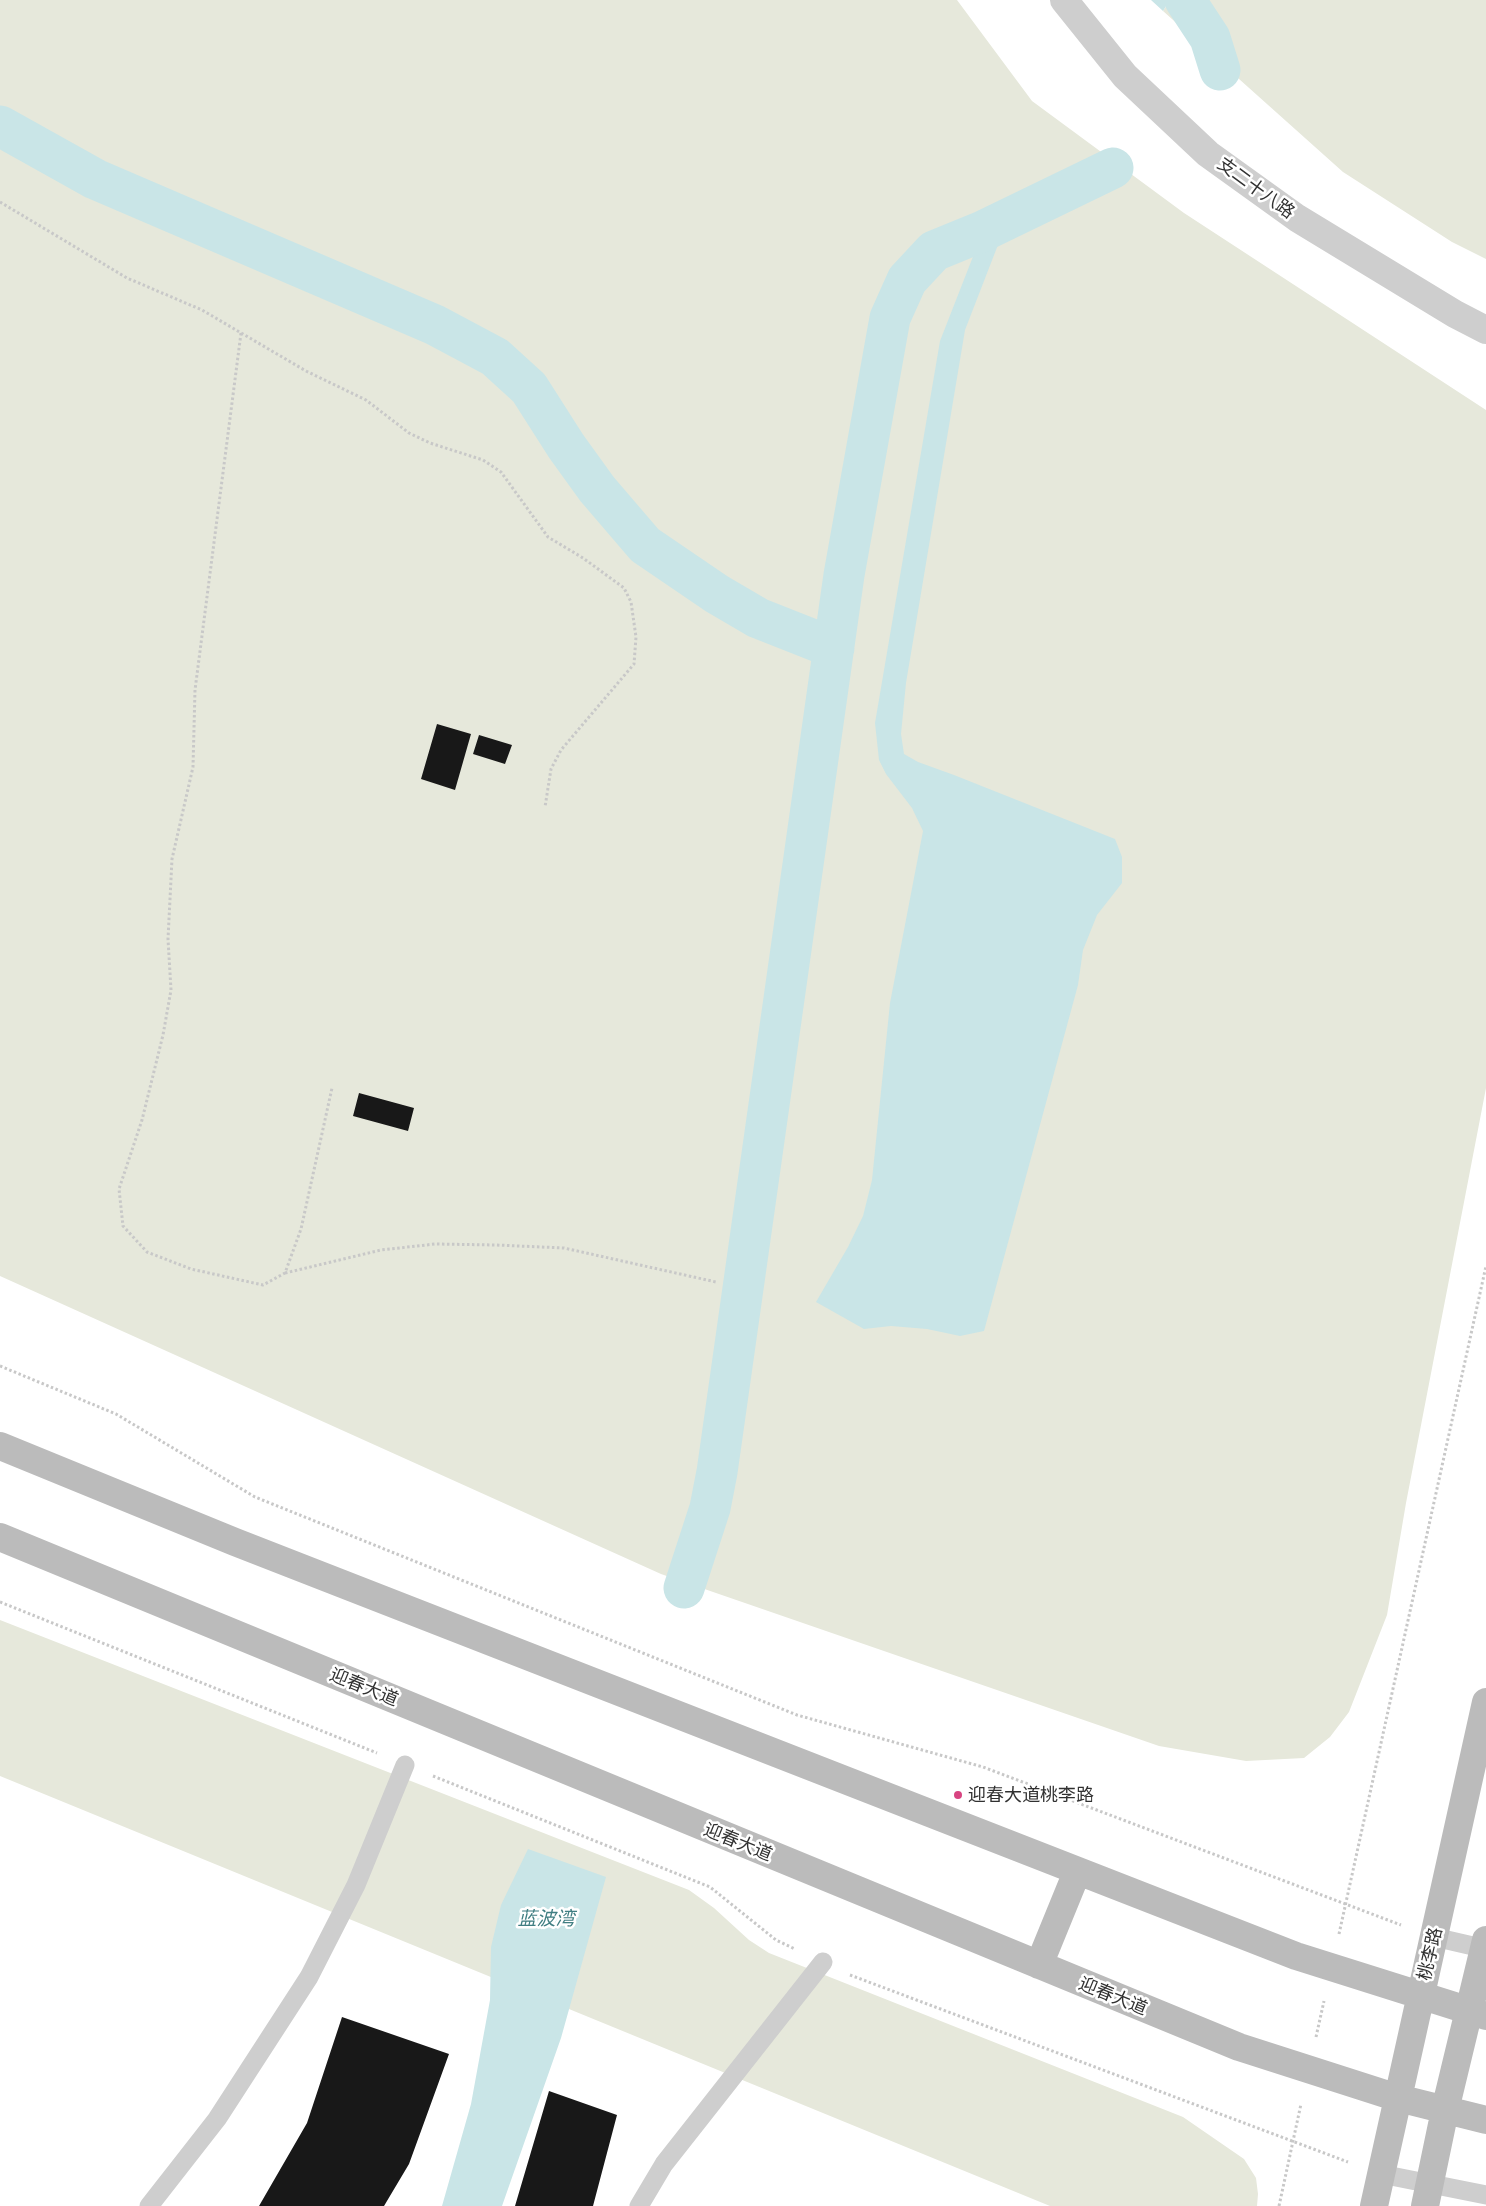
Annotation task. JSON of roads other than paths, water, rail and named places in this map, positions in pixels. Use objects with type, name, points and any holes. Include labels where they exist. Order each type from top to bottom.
[{"type":"main road","points":[[0,1446],[235,1542],[1077,1872],[1296,1956],[1478,2014]]},
{"type":"main road","name":"迎春大道","points":[[0,1537],[1239,2047],[1398,2098],[1486,2120]]},
{"type":"main road","name":"桃李路","points":[[1374,2206],[1486,1702]]},
{"type":"main road","points":[[1039,1965],[1077,1872]]},
{"type":"main road","points":[[1428,2195],[1445,2110],[1478,2014],[1485,1946]]},
{"type":"street","name":"支二十八路","points":[[1064,0],[1124,76],[1208,154],[1297,218],[1455,314],[1486,330]]},
{"type":"lane","points":[[149,2206],[217,2119],[309,1977],[356,1885],[405,1765]]},
{"type":"lane","points":[[1434,1937],[1485,1946]]},
{"type":"lane","points":[[638,2206],[664,2164],[822,1962]]},
{"type":"lane","points":[[1381,2174],[1428,2195],[1486,2195]]},
{"type":"water","points":[[1151,0],[1170,0],[1163,11]]},
{"type":"water","points":[[1008,219],[965,330],[906,683],[901,734],[904,754],[918,762],[1115,839],[1122,857],[1122,883],[1097,915],[1083,950],[1078,985],[984,1331],[960,1336],[927,1329],[891,1326],[864,1329],[816,1302],[848,1247],[863,1216],[872,1180],[890,1003],[923,831],[912,808],[886,774],[879,760],[875,723],[940,341],[983,231]]},
{"type":"water","name":"蓝波湾","points":[[528,1849],[606,1877],[561,2038],[502,2206],[442,2206],[471,2104],[490,2000],[491,1947],[501,1905]]},
{"type":"waterway","points":[[1185,0],[1210,38],[1220,70]]},
{"type":"waterway","points":[[0,126],[95,179],[435,325],[495,357],[529,388],[566,446],[597,489],[645,545],[717,594],[758,618],[834,648]]},
{"type":"waterway","points":[[684,1588],[710,1508],[717,1472],[844,575],[890,318],[907,280],[934,251],[983,231],[1113,168]]},
{"type":"place","name":"迎春大道桃李路","points":[[958,1795]]}]
